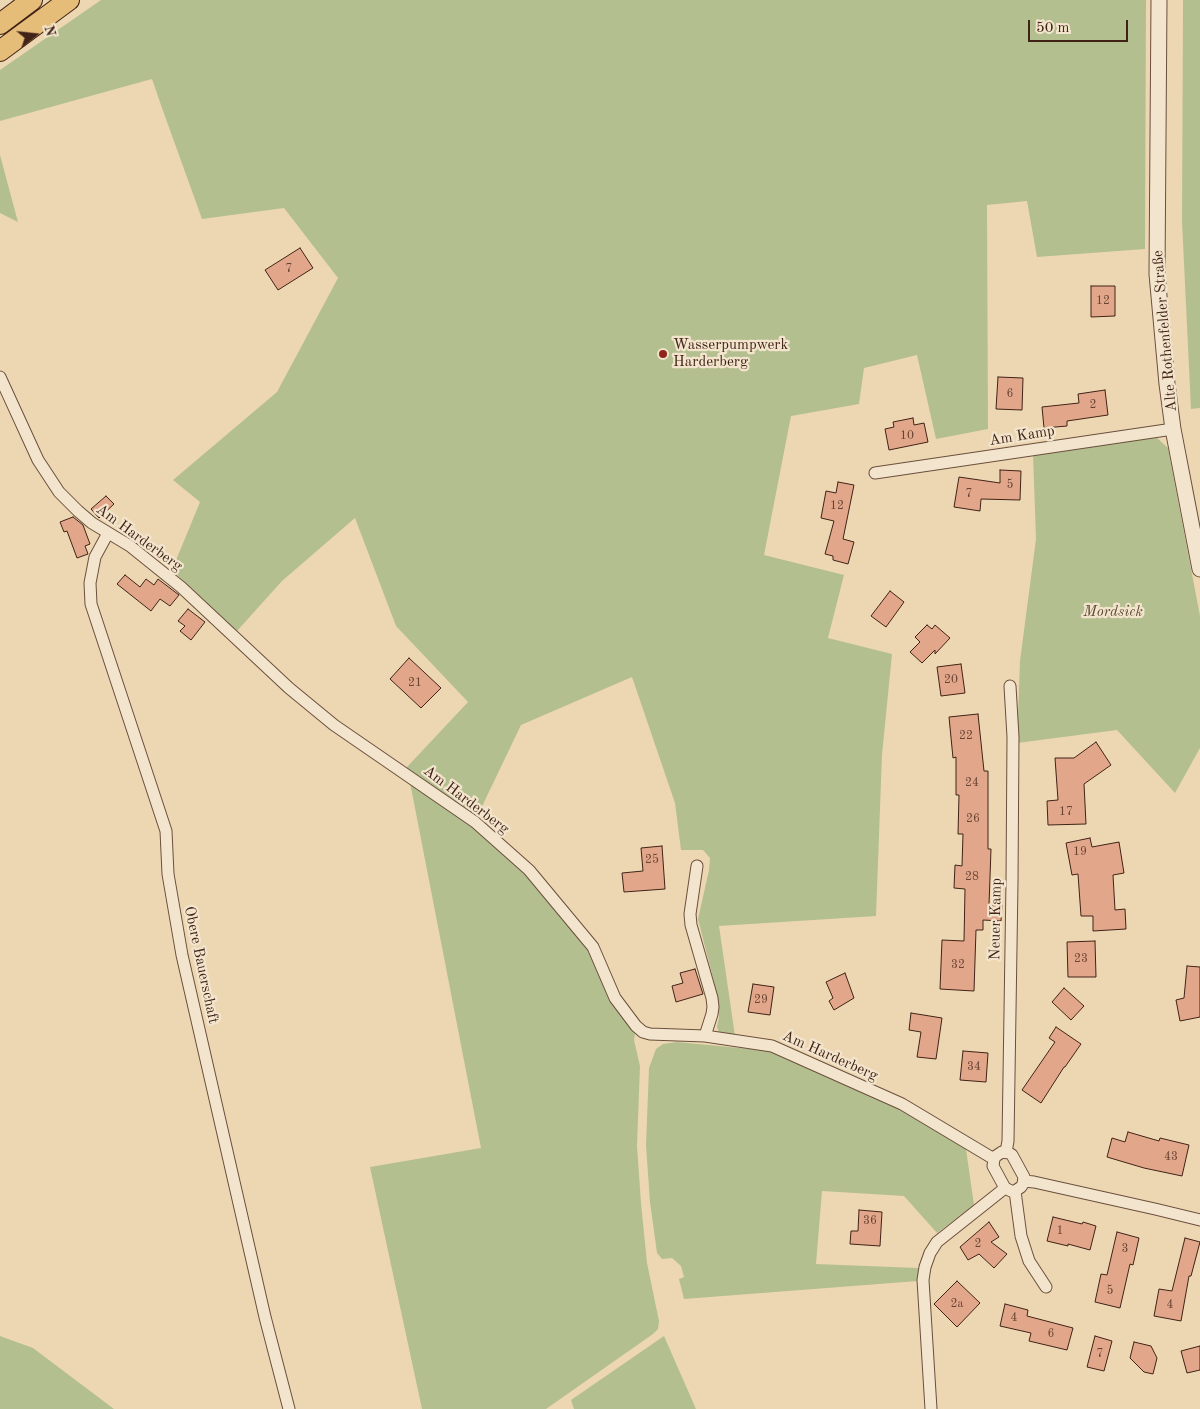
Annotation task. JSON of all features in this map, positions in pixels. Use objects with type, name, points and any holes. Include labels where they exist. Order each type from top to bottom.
[{"type":"highway","points":[[0,24],[32,0]]},
{"type":"highway","points":[[0,51],[69,0]]},
{"type":"street","name":"Alte Rothenfelder Straße","points":[[1159,0],[1157,274],[1173,429],[1200,569]]},
{"type":"street","name":"Am Harderberg","points":[[0,377],[38,460],[59,492],[78,511],[130,546],[182,587],[275,675],[334,725],[475,822],[530,870],[593,947],[616,998],[636,1026],[643,1032],[650,1034],[705,1036],[772,1046],[902,1104],[994,1159]]},
{"type":"street","name":"Am Kamp","points":[[875,473],[1173,429]]},
{"type":"street","name":"Obere Bauerschaft","points":[[108,533],[95,557],[90,583],[91,604],[166,831],[168,874],[182,955],[265,1316],[289,1409]]},
{"type":"street","name":"Neuer Kamp","points":[[1006,1152],[1008,1142],[1012,882],[1013,737],[1010,686]]},
{"type":"street","points":[[697,866],[690,914],[691,925],[713,1007],[705,1036]]},
{"type":"street","points":[[931,1409],[923,1280],[925,1267],[930,1253],[937,1242],[1010,1190],[1021,1187],[1024,1180],[1023,1173],[1014,1158],[1006,1152],[999,1154],[994,1159],[994,1170],[1010,1190],[1029,1261],[1046,1287]]},
{"type":"street","points":[[1024,1180],[1200,1220]]},
{"type":"green space","points":[[101,0],[1146,0],[1145,249],[1037,257],[1027,201],[987,205],[988,429],[936,439],[917,355],[864,368],[859,404],[791,416],[764,555],[844,575],[828,638],[892,654],[882,755],[876,916],[719,926],[735,1036],[719,1033],[717,1027],[719,1017],[718,998],[698,919],[710,858],[703,850],[681,850],[675,803],[632,677],[521,725],[475,821],[529,870],[593,947],[629,1015],[635,1033],[634,1040],[640,1066],[637,1146],[647,1263],[659,1321],[658,1329],[546,1409],[422,1409],[370,1167],[481,1148],[407,767],[468,702],[396,626],[355,518],[282,581],[237,631],[172,570],[200,502],[173,480],[277,392],[338,278],[284,208],[202,219],[152,79],[0,121],[0,70]]},
{"type":"green space","points":[[1183,0],[1200,0],[1200,408],[1191,409],[1182,221]]},
{"type":"green space","points":[[0,155],[18,222],[0,213]]},
{"type":"green space","name":"Mordsiek","points":[[1156,437],[1168,448],[1200,616],[1200,748],[1175,793],[1117,730],[1017,743],[1020,661],[1036,539],[1033,454]]},
{"type":"green space","points":[[677,1042],[771,1051],[900,1109],[966,1149],[974,1205],[937,1233],[904,1196],[822,1191],[816,1264],[918,1268],[918,1281],[684,1299],[679,1279],[684,1277],[681,1266],[672,1258],[662,1259],[657,1253],[650,1202],[646,1145],[649,1068],[656,1049],[663,1044]]},
{"type":"green space","points":[[0,1336],[33,1348],[114,1409],[0,1409]]},
{"type":"green space","points":[[664,1336],[696,1409],[574,1409],[571,1400]]},
{"type":"building","points":[[300,248],[313,268],[278,290],[265,270]]},
{"type":"building","points":[[1091,286],[1115,286],[1115,316],[1091,317]]},
{"type":"building","points":[[998,377],[1023,378],[1022,410],[996,409]]},
{"type":"building","points":[[1105,390],[1108,415],[1067,421],[1067,426],[1044,428],[1042,407],[1079,403],[1078,394]]},
{"type":"building","points":[[913,418],[914,425],[924,423],[928,442],[889,450],[885,429],[894,427],[893,422]]},
{"type":"building","points":[[1000,470],[1021,471],[1020,500],[981,499],[980,511],[954,507],[959,477],[1000,483]]},
{"type":"building","points":[[838,482],[854,485],[843,539],[854,542],[848,564],[833,560],[833,556],[825,554],[834,521],[821,518],[826,491],[836,493]]},
{"type":"building","points":[[106,496],[114,504],[99,518],[91,509]]},
{"type":"building","points":[[73,517],[83,525],[90,544],[85,546],[88,554],[77,558],[67,531],[64,532],[60,522]]},
{"type":"building","points":[[125,575],[140,587],[146,579],[154,585],[158,579],[179,595],[170,606],[160,599],[151,611],[117,584]]},
{"type":"building","points":[[890,591],[904,602],[886,627],[871,616]]},
{"type":"building","points":[[188,609],[205,622],[191,640],[180,631],[185,626],[178,621]]},
{"type":"building","points":[[927,625],[932,629],[935,625],[950,638],[935,654],[935,650],[922,663],[910,652],[920,642],[915,637]]},
{"type":"building","points":[[409,658],[441,688],[421,708],[390,679]]},
{"type":"building","points":[[961,664],[965,693],[941,696],[937,667]]},
{"type":"building","points":[[978,714],[984,771],[988,771],[988,849],[991,849],[989,905],[1002,905],[1001,921],[983,920],[983,930],[976,930],[974,991],[940,989],[942,940],[964,941],[965,889],[954,888],[955,865],[962,866],[963,834],[958,834],[959,795],[956,795],[956,757],[953,758],[949,717]]},
{"type":"building","points":[[1096,742],[1111,765],[1084,784],[1086,824],[1048,825],[1047,801],[1058,800],[1055,758],[1074,758]]},
{"type":"building","points":[[1090,838],[1092,847],[1119,842],[1124,873],[1113,875],[1115,910],[1125,909],[1126,929],[1093,931],[1093,916],[1081,916],[1078,874],[1072,875],[1066,843]]},
{"type":"building","points":[[662,846],[665,889],[624,892],[622,873],[643,871],[641,848]]},
{"type":"building","points":[[1095,941],[1096,977],[1068,977],[1067,942]]},
{"type":"building","points":[[1187,966],[1200,967],[1200,1017],[1180,1021],[1176,1000],[1184,998]]},
{"type":"building","points":[[695,969],[703,994],[676,1002],[672,986],[683,983],[680,973]]},
{"type":"building","points":[[845,973],[854,998],[834,1010],[829,1001],[833,998],[826,982]]},
{"type":"building","points":[[753,984],[774,987],[770,1015],[748,1012]]},
{"type":"building","points":[[1064,988],[1084,1006],[1071,1020],[1052,1002]]},
{"type":"building","points":[[911,1013],[942,1018],[936,1059],[917,1057],[921,1032],[909,1030]]},
{"type":"building","points":[[1056,1027],[1081,1044],[1041,1103],[1022,1090],[1055,1042],[1049,1038]]},
{"type":"building","points":[[963,1051],[988,1053],[986,1082],[960,1080]]},
{"type":"building","points":[[1128,1132],[1159,1141],[1160,1138],[1189,1145],[1182,1176],[1144,1168],[1107,1157],[1112,1138],[1125,1142]]},
{"type":"building","points":[[859,1210],[882,1212],[880,1246],[850,1244],[851,1231],[858,1231]]},
{"type":"building","points":[[1053,1217],[1096,1226],[1090,1250],[1047,1241]]},
{"type":"building","points":[[989,1222],[999,1237],[991,1242],[1007,1254],[994,1268],[979,1254],[968,1260],[960,1247]]},
{"type":"building","points":[[1117,1232],[1139,1238],[1133,1265],[1130,1264],[1120,1308],[1095,1302],[1101,1274],[1107,1275]]},
{"type":"building","points":[[1185,1238],[1200,1242],[1191,1276],[1189,1276],[1181,1321],[1154,1316],[1159,1289],[1172,1291]]},
{"type":"building","points":[[957,1281],[980,1303],[957,1327],[934,1304]]},
{"type":"building","points":[[1005,1304],[1028,1310],[1027,1316],[1073,1328],[1067,1350],[1029,1341],[1031,1333],[1000,1326]]},
{"type":"building","points":[[1095,1336],[1112,1341],[1104,1371],[1087,1367]]},
{"type":"building","points":[[1134,1342],[1151,1346],[1157,1358],[1153,1374],[1144,1372],[1130,1358]]},
{"type":"building","points":[[1200,1346],[1200,1370],[1187,1373],[1181,1351]]},
{"type":"place","name":"Wasserpumpwerk Harderberg","points":[[663,354]]}]
